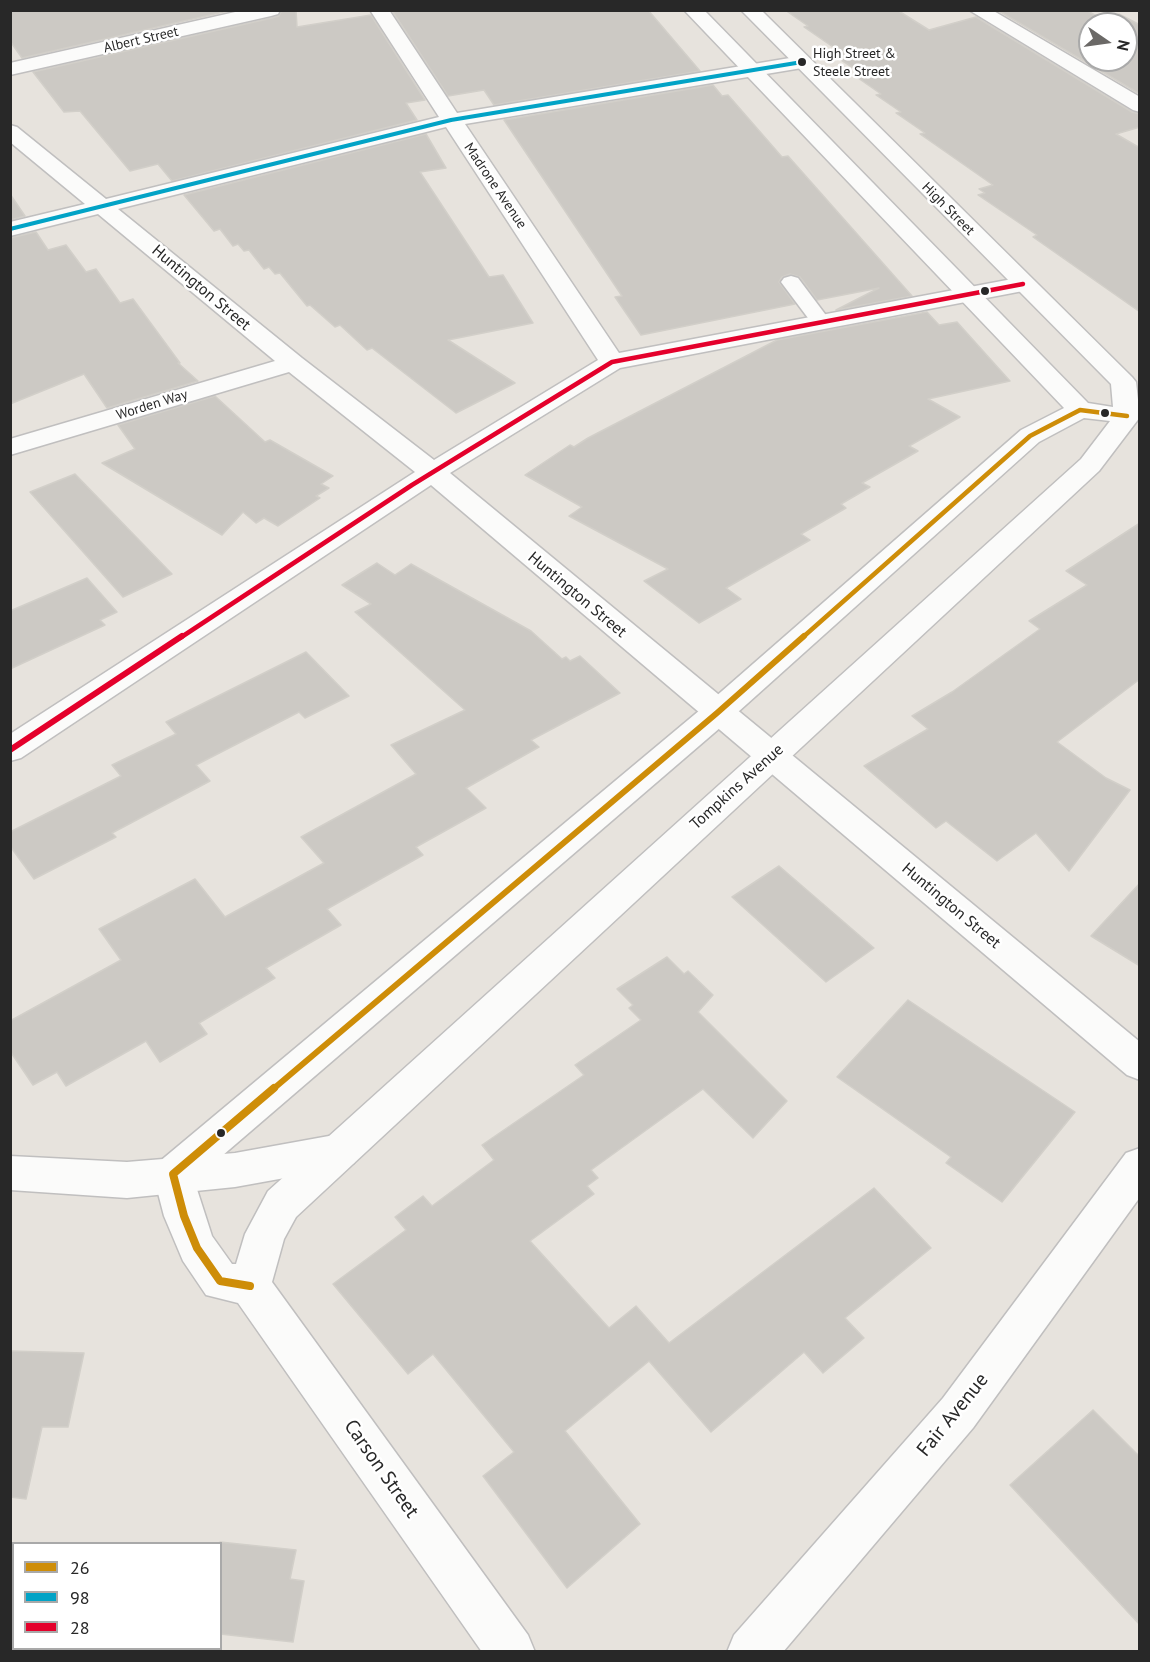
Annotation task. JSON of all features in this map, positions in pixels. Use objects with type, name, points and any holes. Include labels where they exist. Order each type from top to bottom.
[{"type":"street","name":"Albert Street","points":[[10,69],[271,10]]},
{"type":"street","name":"Madrone Avenue","points":[[379,10],[612,362]]},
{"type":"street","points":[[693,10],[1080,410]]},
{"type":"street","name":"High Street","points":[[750,10],[1122,382],[1133,413]]},
{"type":"street","points":[[978,10],[1140,106]]},
{"type":"street","points":[[10,229],[451,120],[802,62]]},
{"type":"street","name":"Huntington Street","points":[[10,131],[293,363],[432,472],[717,713],[1140,1064]]},
{"type":"street","points":[[10,750],[432,472],[612,362],[1023,284]]},
{"type":"street","name":"Worden Way","points":[[10,447],[293,363]]},
{"type":"street","points":[[173,1174],[717,713],[1030,436],[1080,410],[1133,413]]},
{"type":"street","name":"Tompkins Avenue","points":[[250,1286],[265,1234],[282,1204],[1090,465],[1133,413]]},
{"type":"street","points":[[10,1173],[127,1180],[235,1170],[340,1150]]},
{"type":"street","name":"Fair Avenue","points":[[751,1652],[958,1413],[1140,1165]]},
{"type":"street","points":[[173,1174],[184,1216],[197,1248],[220,1281],[250,1286]]},
{"type":"street","name":"Carson Street","points":[[250,1286],[511,1652]]},
{"type":"lane","points":[[791,282],[821,322]]},
{"type":"building","points":[[10,10],[232,10],[22,58],[10,41]]},
{"type":"building","points":[[282,10],[296,10],[297,27],[371,15],[425,100],[406,103],[417,120],[172,181],[158,164],[130,171],[80,111],[64,112],[33,72],[272,18],[279,16]]},
{"type":"building","points":[[403,10],[648,10],[700,71],[494,105],[484,90],[448,96],[393,12]]},
{"type":"building","points":[[785,10],[897,10],[929,30],[976,17],[1132,112],[1140,114],[1140,127],[1116,134],[1140,148],[1140,312],[1033,237],[1037,235],[978,195],[985,193],[979,189],[993,185],[920,134],[925,133],[896,113],[901,112],[876,95],[881,94],[858,78],[866,76],[838,58],[846,56],[804,27],[808,26]]},
{"type":"building","points":[[1086,10],[1090,12],[1078,12],[1078,58],[999,11]]},
{"type":"building","points":[[1138,24],[1140,25],[1140,94],[1103,72],[1138,72]]},
{"type":"building","points":[[713,85],[722,96],[728,95],[782,157],[788,156],[912,296],[836,310],[879,288],[817,300],[800,277],[790,274],[782,277],[779,282],[795,304],[641,335],[615,297],[622,296],[504,120]]},
{"type":"building","points":[[426,134],[446,168],[420,172],[489,277],[503,275],[533,323],[448,340],[515,383],[456,413],[372,348],[367,350],[340,325],[335,327],[310,305],[307,306],[280,273],[275,274],[269,267],[264,269],[249,250],[244,251],[238,244],[233,246],[220,229],[214,231],[184,195]]},
{"type":"building","points":[[10,194],[25,216],[10,220]]},
{"type":"building","points":[[36,232],[48,250],[66,245],[86,272],[96,269],[120,303],[133,299],[180,363],[178,363],[198,381],[107,408],[84,374],[10,404],[10,238]]},
{"type":"building","points":[[927,312],[939,325],[957,322],[1010,381],[928,399],[960,417],[909,446],[918,451],[862,483],[870,487],[841,504],[846,508],[801,534],[810,540],[726,588],[741,599],[699,623],[644,581],[668,569],[569,516],[582,507],[525,475],[570,445],[574,447],[777,340]]},
{"type":"building","points":[[215,396],[265,442],[270,440],[333,476],[321,484],[329,488],[316,496],[320,498],[278,526],[264,518],[256,523],[243,512],[222,535],[102,463],[135,449],[118,425]]},
{"type":"building","points":[[75,474],[172,574],[123,597],[30,492]]},
{"type":"building","points":[[1140,523],[1140,679],[1057,742],[1106,778],[1130,790],[1069,871],[1036,833],[997,861],[946,821],[936,828],[864,766],[928,729],[912,716],[952,692],[1040,629],[1029,621],[1087,585],[1066,571]]},
{"type":"building","points":[[377,563],[395,575],[411,564],[531,631],[562,659],[566,657],[570,661],[580,656],[620,693],[531,740],[539,747],[466,788],[486,808],[416,847],[423,855],[327,909],[341,925],[266,968],[275,978],[199,1023],[207,1034],[160,1062],[146,1041],[66,1086],[57,1072],[33,1085],[10,1051],[10,1021],[121,960],[99,929],[195,879],[225,917],[324,863],[301,837],[416,774],[391,745],[465,710],[355,612],[371,604],[342,585]]},
{"type":"building","points":[[87,578],[117,612],[100,620],[105,625],[10,669],[10,611]]},
{"type":"building","points":[[306,652],[349,696],[305,718],[299,712],[196,765],[210,781],[112,833],[116,837],[34,879],[10,846],[10,832],[121,776],[112,765],[176,734],[166,722]]},
{"type":"building","points":[[779,866],[874,948],[826,982],[732,897]]},
{"type":"building","points":[[1140,883],[1140,966],[1091,936]]},
{"type":"building","points":[[667,957],[684,974],[688,971],[713,995],[698,1012],[787,1101],[753,1138],[703,1089],[591,1170],[598,1178],[587,1186],[594,1194],[530,1241],[609,1328],[636,1306],[669,1343],[874,1188],[931,1248],[845,1318],[864,1338],[823,1373],[804,1352],[711,1432],[649,1361],[565,1431],[640,1524],[567,1588],[483,1476],[514,1452],[433,1354],[408,1374],[333,1284],[406,1230],[395,1217],[423,1196],[432,1206],[494,1160],[482,1145],[584,1075],[575,1065],[641,1020],[629,1008],[633,1005],[617,989]]},
{"type":"building","points":[[908,1000],[1075,1112],[1002,1202],[946,1163],[951,1157],[837,1077]]},
{"type":"building","points":[[10,1351],[84,1353],[68,1427],[42,1427],[26,1499],[10,1497]]},
{"type":"building","points":[[1093,1410],[1140,1457],[1140,1625],[1010,1485]]},
{"type":"building","points":[[222,1542],[296,1550],[290,1579],[304,1581],[293,1642],[222,1634]]},
{"type":"transit line","name":"98","points":[[10,229],[451,120],[802,62]]},
{"type":"transit line","name":"28","points":[[10,750],[412,485],[612,362],[1023,284]]},
{"type":"transit line","name":"26","points":[[250,1286],[220,1281],[197,1248],[184,1216],[173,1174],[717,713],[1030,436],[1080,410],[1127,416]]},
{"type":"place","name":"High Street & Steele Street","points":[[802,62]]}]
